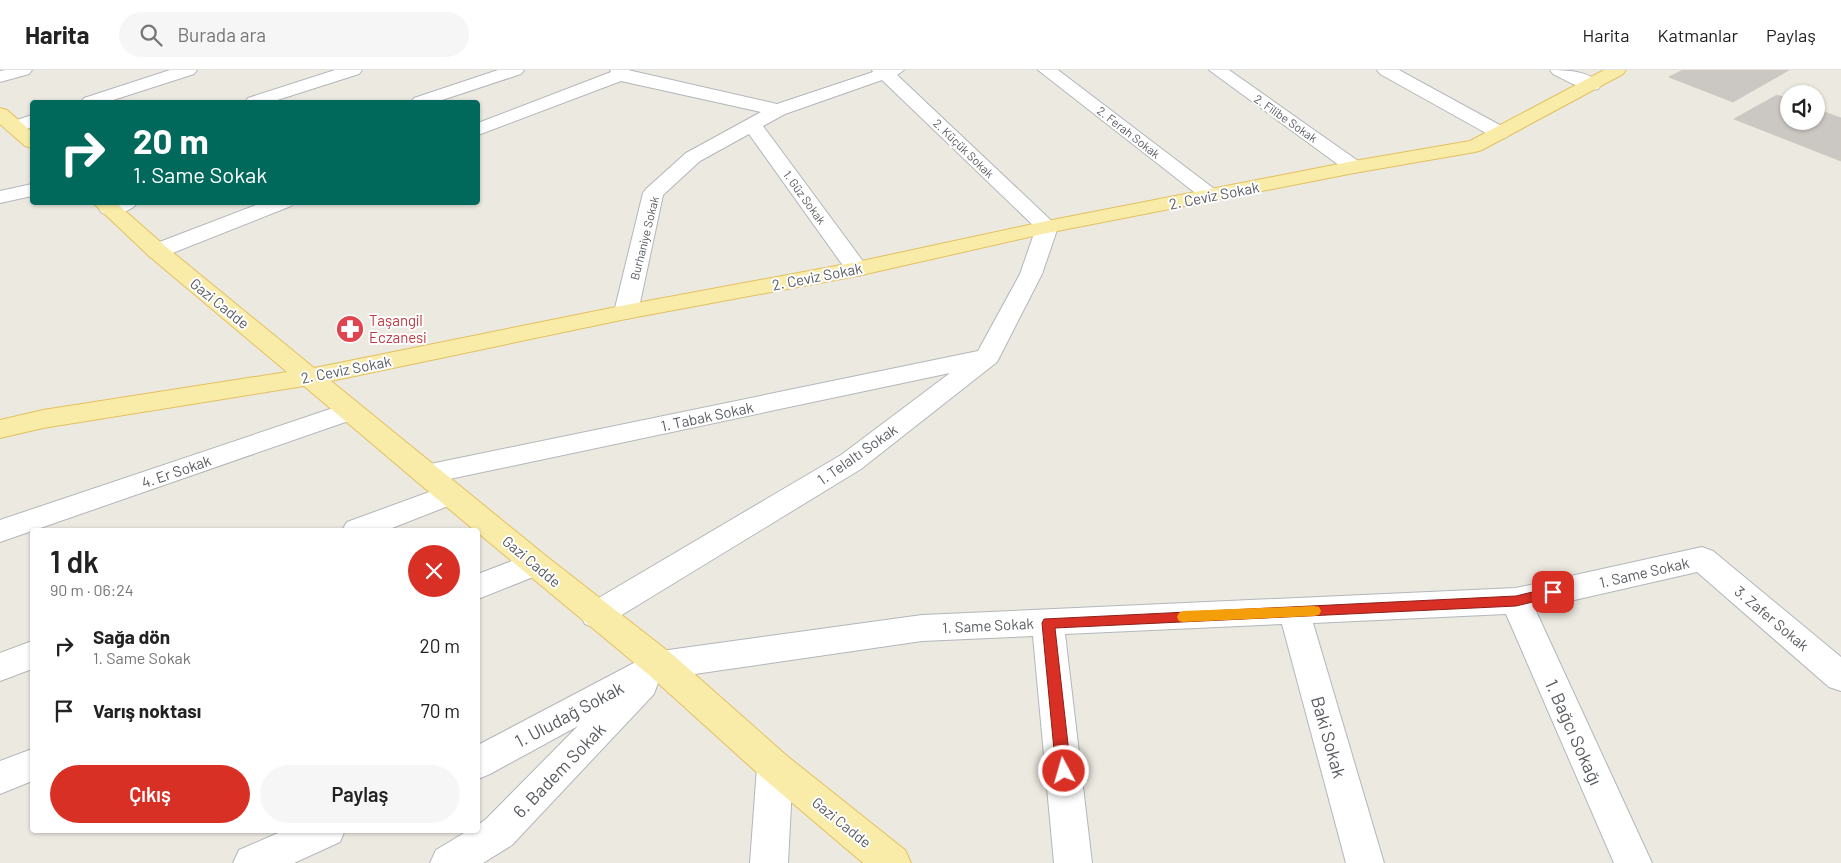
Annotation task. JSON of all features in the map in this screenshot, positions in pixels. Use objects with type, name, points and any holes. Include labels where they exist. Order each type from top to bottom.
[{"type":"main road","name":"2. Ceviz Sokak","points":[[0,429],[43,419],[310,376],[626,312],[858,269],[1047,227],[1354,167],[1475,146],[1617,70]]},
{"type":"main road","points":[[0,114],[24,124],[30,138]]},
{"type":"main road","name":"Gazi Cadde","points":[[113,205],[157,250],[596,615],[661,665],[775,767],[892,863]]},
{"type":"street","points":[[0,77],[23,70]]},
{"type":"street","points":[[96,100],[188,70]]},
{"type":"street","points":[[260,100],[353,70]]},
{"type":"street","points":[[426,100],[515,70]]},
{"type":"street","name":"2. Ferah Sokak","points":[[1047,70],[1210,195]]},
{"type":"street","name":"2. Filibe Sokak","points":[[1218,70],[1354,167]]},
{"type":"street","points":[[1386,70],[1500,133]]},
{"type":"street","points":[[1559,70],[1592,85]]},
{"type":"street","name":"Burhaniye Sokak","points":[[626,312],[653,193],[693,157],[778,110],[887,71]]},
{"type":"street","name":"2. Küçük Sokak","points":[[887,71],[1047,227]]},
{"type":"street","points":[[480,128],[620,72],[778,110]]},
{"type":"street","name":"1. Güz Sokak","points":[[752,125],[858,269]]},
{"type":"street","points":[[0,197],[30,190]]},
{"type":"street","points":[[157,250],[276,205]]},
{"type":"street","name":"1. Telaltı Sokak","points":[[596,615],[851,462],[988,356],[1031,274],[1047,227]]},
{"type":"street","name":"1. Tabak Sokak","points":[[426,474],[988,356]]},
{"type":"street","name":"4. Er Sokak","points":[[0,531],[351,412]]},
{"type":"street","points":[[362,528],[451,494]]},
{"type":"street","name":"1. Same Sokak","points":[[661,665],[922,628],[1516,601],[1702,559]]},
{"type":"street","name":"3. Zafer Sokak","points":[[1702,559],[1841,677]]},
{"type":"street","points":[[480,586],[535,564]]},
{"type":"street","name":"1. Bağcı Sokağı","points":[[1516,601],[1633,863]]},
{"type":"street","name":"Baki Sokak","points":[[1294,612],[1364,863]]},
{"type":"street","points":[[1048,623],[1073,863]]},
{"type":"street","points":[[0,667],[30,655]]},
{"type":"street","name":"1. Uludağ Sokak","points":[[480,762],[661,665]]},
{"type":"street","name":"6. Badem Sokak","points":[[449,863],[496,847],[661,665]]},
{"type":"street","points":[[0,778],[30,765]]},
{"type":"street","points":[[769,863],[775,767]]},
{"type":"street","points":[[252,863],[320,833]]},
{"type":"building","points":[[1683,70],[1789,70],[1733,102],[1669,77]]},
{"type":"building","points":[[1777,95],[1780,96],[1780,130],[1825,130],[1825,112],[1841,118],[1841,161],[1734,119]]},
{"type":"slow traffic","points":[[1183,617],[1314,611]]},
{"type":"place","name":"Taşangil Eczanesi","points":[[350,329]]},
{"type":"route","points":[[1064,771],[1048,623],[1516,601],[1553,592]]}]
